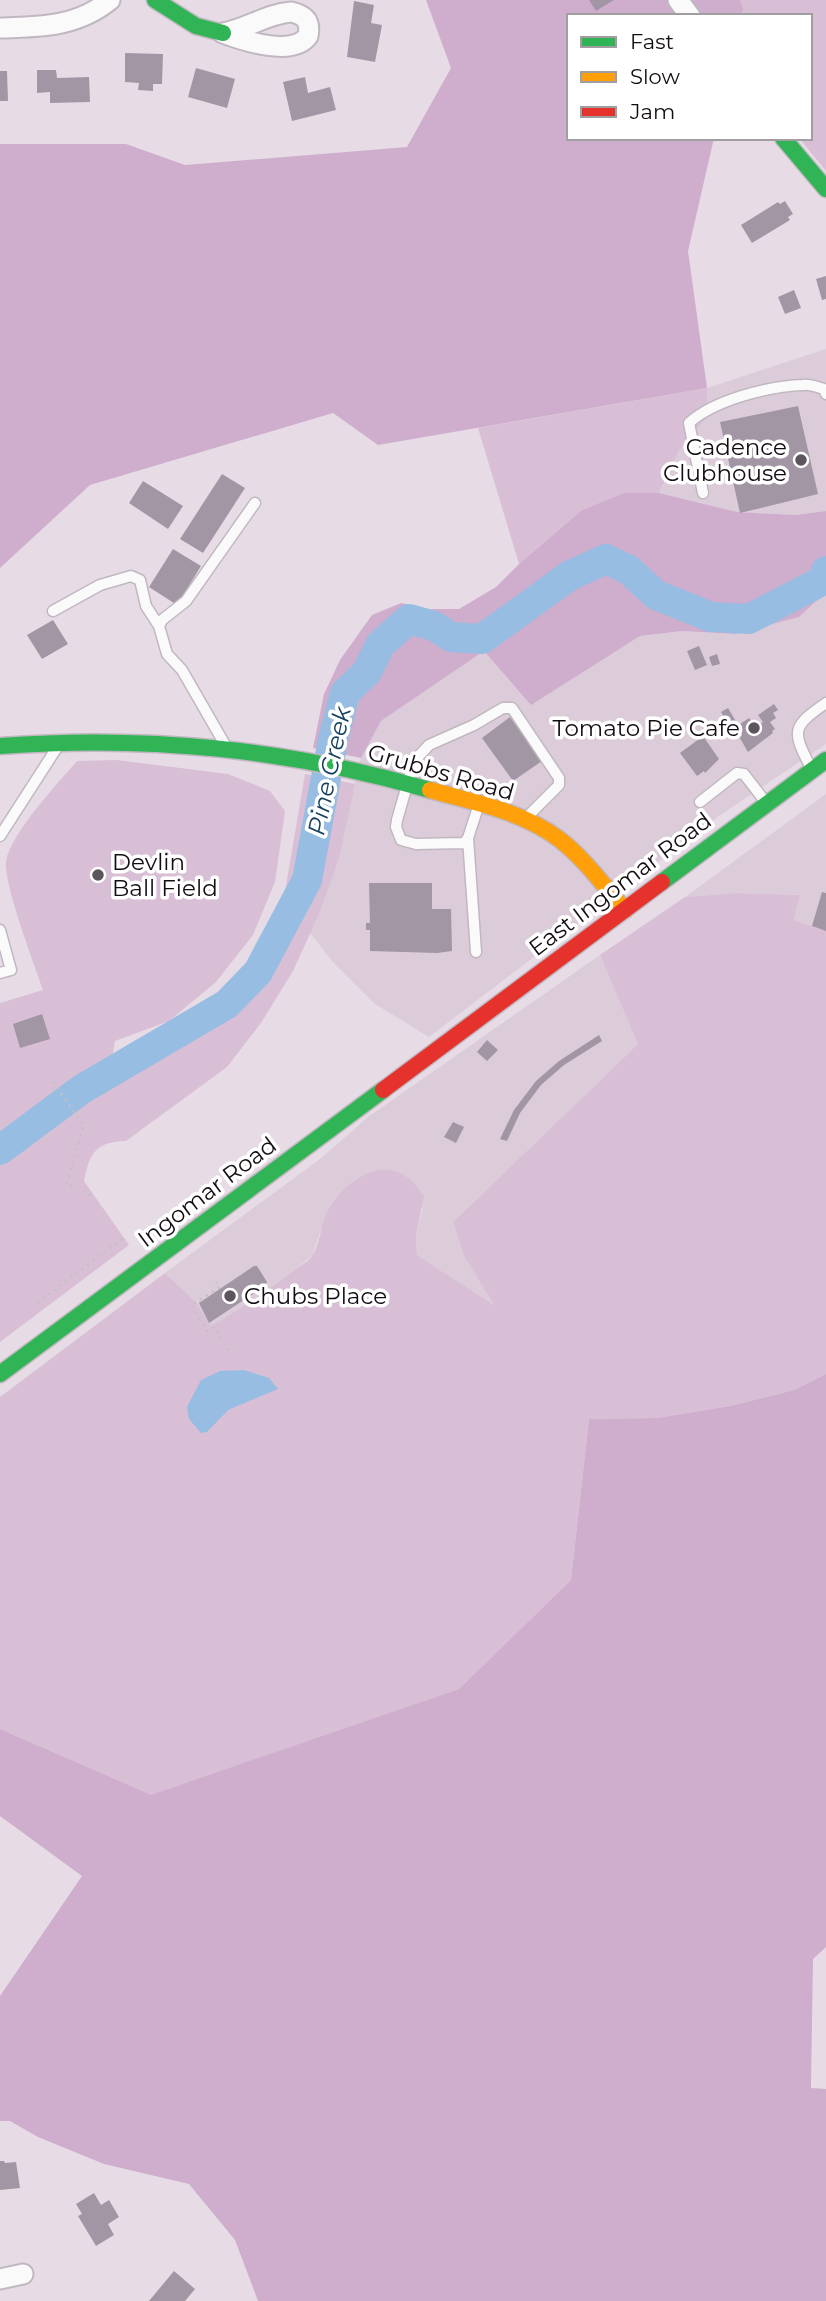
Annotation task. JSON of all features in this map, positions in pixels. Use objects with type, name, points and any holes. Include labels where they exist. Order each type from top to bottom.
[{"type":"main road","points":[[155,0],[196,26],[223,33]]},
{"type":"main road","points":[[785,140],[826,189]]},
{"type":"main road","name":"Grubbs Road","points":[[0,746],[61,742],[132,743],[228,750],[311,762],[410,783],[479,804],[546,830],[566,845],[625,910]]},
{"type":"main road","name":"East Ingomar Road","points":[[442,1045],[826,760]]},
{"type":"main road","name":"Ingomar Road","points":[[0,1374],[442,1045]]},
{"type":"street","points":[[0,28],[69,23],[90,14],[110,0]]},
{"type":"street","points":[[0,2278],[23,2274]]},
{"type":"lane","points":[[703,493],[690,423],[700,413],[750,393],[804,384],[825,390]]},
{"type":"lane","points":[[159,626],[162,620],[186,601],[255,503]]},
{"type":"lane","points":[[52,611],[100,586],[131,576],[140,580],[146,606],[159,626],[167,654],[182,670],[228,750]]},
{"type":"lane","points":[[812,770],[799,744],[797,732],[803,719],[826,703]]},
{"type":"lane","points":[[468,838],[460,844],[416,844],[401,840],[396,827],[415,761],[429,744],[474,725],[503,708],[512,708],[559,778],[559,785],[524,820]]},
{"type":"lane","points":[[0,836],[61,742]]},
{"type":"lane","points":[[700,802],[737,773],[744,774],[767,803]]},
{"type":"lane","points":[[475,952],[468,838],[479,804]]},
{"type":"lane","points":[[0,930],[11,970],[0,973]]},
{"type":"path","points":[[53,1082],[84,1126],[66,1184],[93,1196]]},
{"type":"path","points":[[37,1303],[123,1238]]},
{"type":"path","points":[[216,1282],[220,1287],[191,1306],[207,1331],[215,1327],[229,1353]]},
{"type":"shaded area","points":[[426,0],[740,0],[742,14],[567,14],[567,140],[714,140],[688,251],[707,388],[378,445],[333,413],[90,485],[0,568],[0,144],[126,144],[185,165],[407,147],[451,68]]},
{"type":"shaded area","points":[[686,0],[826,0],[826,171],[801,140],[812,140],[812,14],[696,14]]},
{"type":"shaded area","points":[[826,349],[826,511],[795,515],[737,512],[659,493],[679,451],[707,417],[707,388]]},
{"type":"shaded area","points":[[707,388],[707,417],[679,451],[659,493],[624,493],[582,510],[519,564],[478,428]]},
{"type":"shaded area","points":[[624,493],[659,493],[737,512],[795,515],[826,511],[826,592],[799,617],[735,634],[682,631],[640,636],[531,705],[484,651],[381,721],[361,758],[313,748],[324,694],[340,660],[372,615],[401,603],[428,609],[459,609],[496,587],[582,510]]},
{"type":"shaded area","points":[[826,592],[826,744],[719,816],[429,1037],[375,1004],[333,962],[310,933],[320,912],[361,758],[381,721],[484,651],[531,704],[640,636],[682,631],[735,634],[799,617]]},
{"type":"shaded area","points":[[117,760],[228,774],[270,791],[285,811],[275,882],[253,935],[216,982],[169,1021],[115,1041],[112,1058],[198,1023],[253,975],[281,915],[305,774],[355,784],[339,858],[320,912],[293,971],[261,1023],[227,1067],[126,1141],[107,1144],[92,1156],[84,1181],[129,1245],[0,1342],[0,1003],[43,990],[14,905],[6,861],[26,823],[77,761]]},
{"type":"shaded area","points":[[826,794],[826,931],[794,920],[800,895],[736,893],[685,897]]},
{"type":"shaded area","points":[[736,893],[800,895],[794,920],[826,931],[826,1374],[794,1390],[730,1406],[657,1418],[589,1419],[571,1580],[459,1689],[151,1796],[0,1729],[0,1397],[165,1273],[195,1301],[211,1326],[309,1260],[317,1245],[325,1215],[338,1196],[361,1176],[374,1171],[387,1169],[400,1173],[424,1196],[416,1236],[417,1255],[495,1306],[464,1256],[453,1222],[638,1044],[600,955],[685,897]]},
{"type":"shaded area","points":[[600,955],[639,1043],[453,1222],[464,1256],[497,1308],[417,1255],[416,1236],[423,1207],[375,1170],[356,1178],[340,1194],[327,1212],[312,1256],[273,1287],[210,1327],[195,1301],[165,1273],[320,1159],[368,1117]]},
{"type":"shaded area","points":[[826,1374],[826,1947],[813,1959],[811,2088],[826,2089],[826,2301],[258,2301],[235,2240],[189,2184],[104,2164],[38,2137],[10,2121],[0,2121],[0,1996],[82,1876],[0,1816],[0,1729],[151,1795],[459,1689],[571,1580],[589,1419],[657,1418],[730,1406],[794,1390]]},
{"type":"water","points":[[244,1370],[269,1378],[278,1389],[228,1410],[207,1432],[201,1433],[189,1419],[187,1407],[201,1380],[220,1371]]},
{"type":"building","points":[[589,0],[614,0],[596,11]]},
{"type":"building","points":[[354,1],[374,5],[371,23],[382,25],[375,62],[347,57]]},
{"type":"building","points":[[125,53],[163,54],[162,84],[153,84],[153,91],[138,90],[139,83],[125,82]]},
{"type":"building","points":[[196,68],[235,79],[227,108],[188,97]]},
{"type":"building","points":[[37,70],[56,70],[57,78],[89,77],[90,102],[50,103],[50,92],[37,93]]},
{"type":"building","points":[[0,71],[7,71],[8,101],[0,101]]},
{"type":"building","points":[[305,77],[308,93],[330,87],[336,110],[292,121],[283,82]]},
{"type":"building","points":[[785,201],[793,214],[788,217],[790,220],[752,243],[741,225],[778,202],[780,204]]},
{"type":"building","points":[[826,276],[826,299],[822,300],[816,279]]},
{"type":"building","points":[[794,290],[801,308],[785,314],[778,297]]},
{"type":"building","points":[[798,406],[818,494],[740,513],[720,422]]},
{"type":"building","points":[[222,474],[245,488],[203,553],[180,539]]},
{"type":"building","points":[[143,481],[183,506],[168,529],[129,503]]},
{"type":"building","points":[[173,549],[201,566],[177,605],[149,587]]},
{"type":"building","points":[[53,620],[68,644],[42,659],[27,635]]},
{"type":"building","points":[[699,646],[707,665],[695,670],[687,651]]},
{"type":"building","points":[[717,654],[720,664],[712,666],[709,657]]},
{"type":"building","name":"Tomato Pie Cafe","points":[[774,704],[778,710],[773,713],[776,718],[770,722],[775,729],[773,733],[748,752],[734,728],[749,718],[756,727],[763,722],[758,715]]},
{"type":"building","points":[[728,708],[737,723],[730,727],[721,712]]},
{"type":"building","points":[[510,717],[542,761],[513,781],[482,738]]},
{"type":"building","points":[[703,736],[719,759],[705,773],[704,771],[697,776],[680,753]]},
{"type":"building","points":[[369,883],[432,883],[432,909],[451,909],[452,951],[370,951],[370,930],[366,930],[366,923],[370,923]]},
{"type":"building","points":[[822,892],[826,893],[826,931],[812,926]]},
{"type":"building","points":[[42,1014],[50,1039],[20,1048],[13,1024]]},
{"type":"building","points":[[599,1035],[602,1041],[564,1065],[541,1085],[520,1113],[507,1141],[500,1139],[514,1110],[536,1081],[559,1061]]},
{"type":"building","points":[[487,1040],[498,1050],[487,1061],[477,1052]]},
{"type":"building","points":[[453,1122],[464,1127],[456,1143],[444,1137]]},
{"type":"building","name":"Chubs Place","points":[[257,1266],[267,1282],[265,1286],[209,1323],[199,1303]]},
{"type":"building","points":[[0,2161],[16,2162],[20,2188],[0,2190]]},
{"type":"building","points":[[94,2193],[101,2205],[109,2200],[119,2217],[108,2224],[114,2235],[96,2246],[78,2216],[82,2214],[76,2204]]},
{"type":"building","points":[[174,2271],[195,2289],[185,2301],[149,2301]]},
{"type":"waterway","name":"Pine Creek","points":[[0,1150],[82,1089],[227,1004],[258,972],[307,880],[333,740],[345,693],[367,672],[380,645],[409,619],[434,626],[451,637],[482,639],[569,576],[606,559],[629,570],[656,595],[711,617],[749,619],[822,581],[826,571]]},
{"type":"traffic: fast","points":[[155,0],[196,26],[223,33]]},
{"type":"traffic: fast","points":[[785,140],[826,189]]},
{"type":"traffic: fast","points":[[0,746],[110,742],[217,748],[323,764],[430,790]]},
{"type":"traffic: fast","points":[[662,882],[826,760]]},
{"type":"traffic: fast","points":[[0,1374],[383,1090]]},
{"type":"traffic: slow","points":[[430,790],[497,808],[545,829],[577,855],[625,910]]},
{"type":"traffic: jam","points":[[383,1090],[662,882]]},
{"type":"place","name":"Cadence Clubhouse","points":[[801,460]]},
{"type":"place","name":"Tomato Pie Cafe","points":[[754,728]]},
{"type":"place","name":"Devlin Ball Field","points":[[98,875]]},
{"type":"place","name":"Chubs Place","points":[[230,1296]]}]
